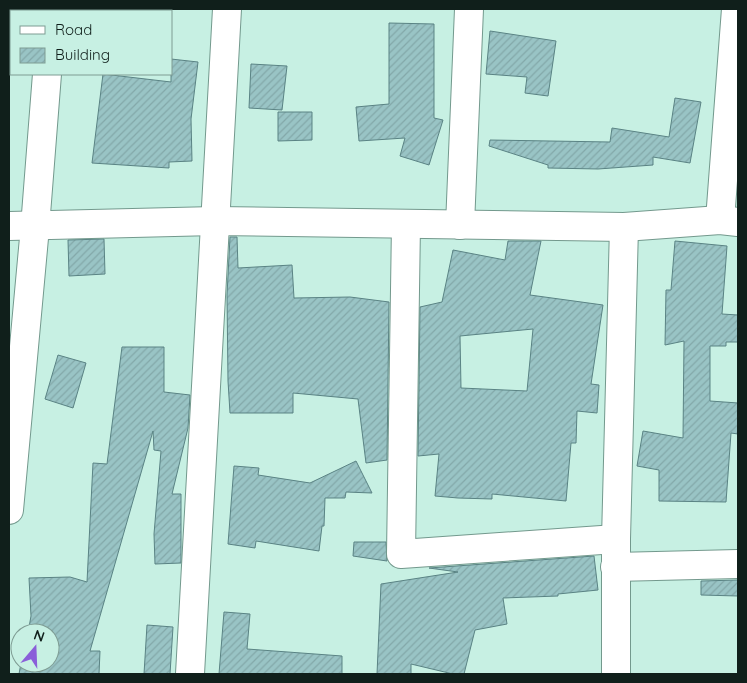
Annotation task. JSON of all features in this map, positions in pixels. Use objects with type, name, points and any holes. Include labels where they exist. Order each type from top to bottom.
[{"type":"street","points":[[190,674],[227,9]]},
{"type":"street","points":[[460,225],[469,9]]},
{"type":"street","points":[[9,226],[35,227],[215,221],[624,227],[729,221],[736,9]]},
{"type":"street","points":[[9,510],[47,75]]},
{"type":"street","points":[[406,224],[401,554],[616,539]]},
{"type":"street","points":[[616,674],[615,567],[624,227]]},
{"type":"street","points":[[615,567],[738,564]]},
{"type":"building","points":[[389,23],[434,24],[434,118],[443,120],[429,165],[400,156],[405,138],[359,141],[356,107],[389,104]]},
{"type":"building","points":[[490,31],[556,41],[548,96],[525,93],[527,77],[486,74]]},
{"type":"building","points":[[172,59],[198,62],[191,119],[192,161],[169,162],[169,168],[92,163],[103,75],[171,82]]},
{"type":"building","points":[[251,64],[287,66],[282,110],[249,108]]},
{"type":"building","points":[[675,98],[701,102],[690,163],[653,157],[653,165],[598,169],[548,168],[548,165],[489,146],[490,140],[610,142],[612,128],[669,137]]},
{"type":"building","points":[[278,112],[312,112],[312,140],[278,141]]},
{"type":"building","points":[[230,237],[237,237],[238,268],[292,265],[294,298],[350,297],[389,302],[387,460],[366,463],[358,399],[293,393],[293,413],[230,413],[227,295]]},
{"type":"building","points":[[104,239],[105,274],[69,276],[68,240]]},
{"type":"building","points":[[508,241],[541,241],[530,295],[603,305],[591,384],[599,385],[597,413],[577,411],[576,443],[571,443],[566,501],[492,494],[492,499],[435,496],[439,454],[418,456],[420,307],[442,302],[453,250],[505,260]],"holes":[[[533,329],[527,391],[461,388],[460,336]]]},
{"type":"building","points":[[675,241],[727,246],[722,314],[738,315],[738,342],[726,342],[726,346],[710,346],[710,401],[738,403],[738,434],[731,433],[726,502],[659,501],[659,470],[637,466],[643,431],[683,438],[684,341],[665,345],[666,290],[671,290]]},
{"type":"building","points":[[122,347],[164,347],[164,392],[190,395],[188,428],[172,494],[181,494],[181,563],[155,564],[154,534],[161,451],[154,450],[153,431],[90,651],[100,651],[99,674],[19,674],[60,673],[60,623],[30,623],[29,578],[70,577],[87,582],[93,463],[107,464]]},
{"type":"building","points":[[58,355],[86,363],[73,408],[45,399]]},
{"type":"building","points":[[356,461],[372,493],[346,492],[345,498],[325,498],[324,526],[322,526],[319,551],[256,541],[255,548],[228,544],[234,466],[259,468],[258,475],[310,483]]},
{"type":"building","points":[[354,542],[386,542],[387,561],[353,556]]},
{"type":"building","points":[[594,556],[598,590],[558,594],[558,596],[503,598],[507,624],[475,630],[464,674],[453,674],[411,664],[411,674],[377,674],[381,584],[458,572],[429,568]]},
{"type":"building","points":[[738,580],[738,596],[701,595],[701,581]]},
{"type":"building","points":[[224,612],[250,614],[247,649],[342,656],[342,674],[219,674]]},
{"type":"building","points":[[147,625],[173,627],[170,674],[144,674]]}]
